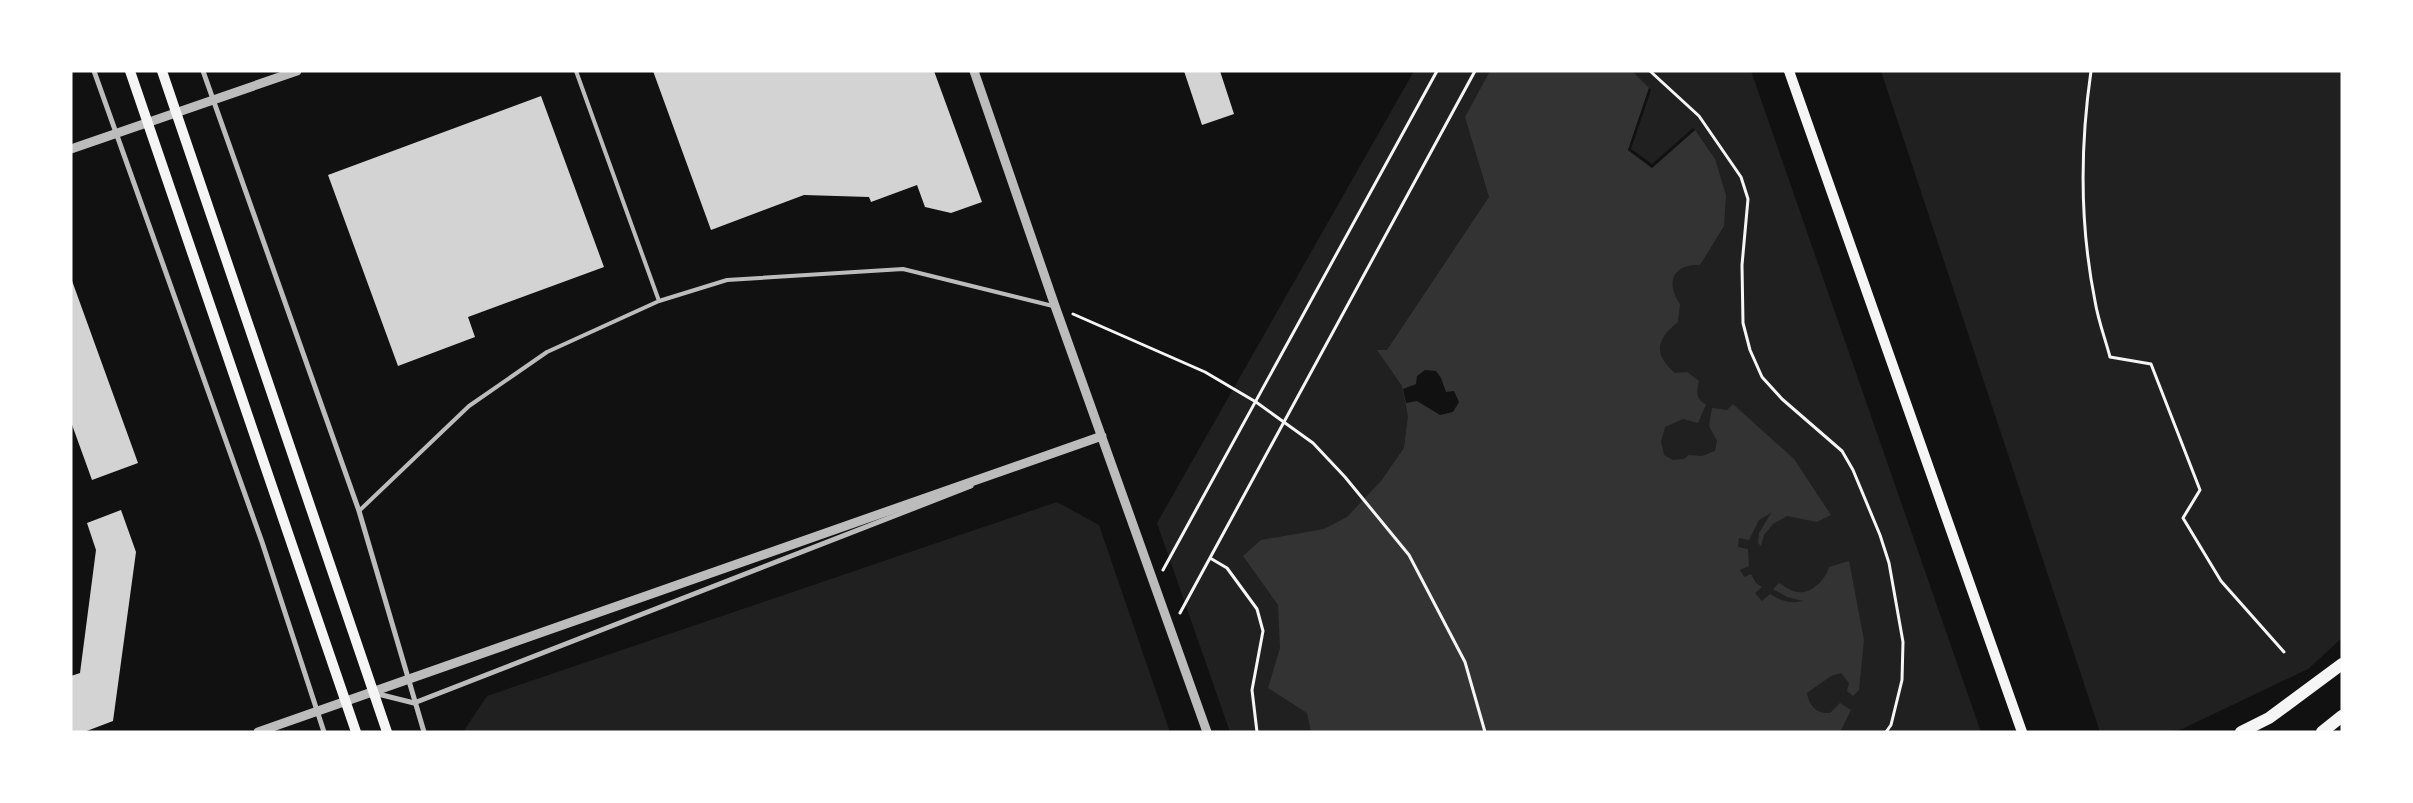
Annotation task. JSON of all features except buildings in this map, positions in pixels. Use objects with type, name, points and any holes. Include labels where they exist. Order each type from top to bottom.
[{"type":"main road","points":[[130,71],[356,732]]},
{"type":"main road","points":[[162,71],[387,732]]},
{"type":"main road","points":[[1789,71],[2022,732]]},
{"type":"main road","points":[[2241,732],[2269,718],[2342,664]]},
{"type":"main road","points":[[2322,732],[2342,716]]},
{"type":"street","points":[[94,71],[262,542],[324,732]]},
{"type":"street","points":[[203,71],[359,512],[424,732]]},
{"type":"street","points":[[71,150],[297,71]]},
{"type":"street","points":[[974,71],[1055,306],[1207,732]]},
{"type":"street","points":[[258,732],[374,693],[1102,436]]},
{"type":"street","points":[[374,693],[414,703],[1102,436]]},
{"type":"lane","points":[[576,71],[659,300]]},
{"type":"lane","points":[[359,512],[469,406],[547,352],[659,300],[727,280],[903,269],[1055,306]]},
{"type":"path","points":[[1155,585],[1437,71]]},
{"type":"path","points":[[1171,629],[1476,71]]},
{"type":"path","points":[[1650,71],[1699,116],[1741,177],[1748,198],[1741,273],[1743,323],[1750,350],[1762,377],[1782,399],[1842,451],[1853,470],[1880,535],[1889,564],[1902,642],[1902,680],[1891,725],[1886,732]]},
{"type":"path","points":[[2091,71],[2084,134],[2084,218],[2095,302],[2110,357],[2151,364],[2200,490],[2184,518],[2221,581],[2284,652]]},
{"type":"path","points":[[1055,306],[1205,372],[1256,402],[1313,443],[1359,494],[1409,555],[1465,662],[1485,732]]},
{"type":"path","points":[[1210,558],[1227,568],[1257,609],[1263,631],[1252,690],[1257,732]]},
{"type":"shaded area","points":[[1414,71],[1751,71],[1981,732],[1230,732],[1157,523]]},
{"type":"shaded area","points":[[1490,71],[1632,71],[1649,88],[1628,150],[1652,168],[1695,130],[1715,159],[1726,195],[1724,226],[1700,265],[1691,265],[1683,268],[1674,276],[1673,288],[1680,304],[1678,322],[1665,335],[1660,347],[1663,359],[1675,373],[1687,372],[1699,381],[1698,395],[1700,400],[1706,405],[1698,423],[1683,419],[1665,427],[1661,442],[1664,455],[1673,460],[1684,459],[1689,455],[1702,456],[1715,451],[1717,441],[1709,426],[1712,408],[1727,410],[1733,404],[1794,459],[1831,515],[1817,522],[1787,516],[1773,524],[1764,535],[1761,546],[1758,543],[1759,533],[1771,513],[1759,520],[1749,540],[1739,538],[1738,547],[1748,549],[1749,566],[1740,570],[1744,577],[1751,574],[1756,583],[1762,587],[1755,593],[1762,601],[1770,594],[1786,601],[1803,601],[1787,597],[1773,589],[1779,583],[1795,591],[1807,591],[1821,581],[1829,567],[1849,561],[1864,640],[1859,690],[1853,696],[1847,691],[1849,683],[1841,673],[1831,676],[1807,693],[1810,702],[1818,711],[1830,713],[1840,703],[1851,710],[1840,732],[1311,732],[1307,713],[1268,688],[1280,648],[1278,605],[1243,556],[1261,540],[1324,529],[1347,517],[1381,481],[1404,448],[1408,416],[1402,386],[1377,350],[1387,350],[1489,197],[1465,117]]},
{"type":"shaded area","points":[[1881,71],[2342,71],[2342,638],[2308,669],[2182,729],[2167,732],[2100,732]]},
{"type":"shaded area","points":[[1057,502],[1099,525],[1170,732],[463,732],[487,696]]},
{"type":"pier","points":[[1649,88],[1651,90],[1631,149],[1652,164],[1693,128],[1695,130],[1652,168],[1628,150]]},
{"type":"pier","points":[[1425,370],[1436,371],[1441,378],[1446,392],[1454,391],[1459,402],[1453,412],[1440,415],[1417,401],[1406,403],[1403,389],[1416,384],[1417,376]]}]
